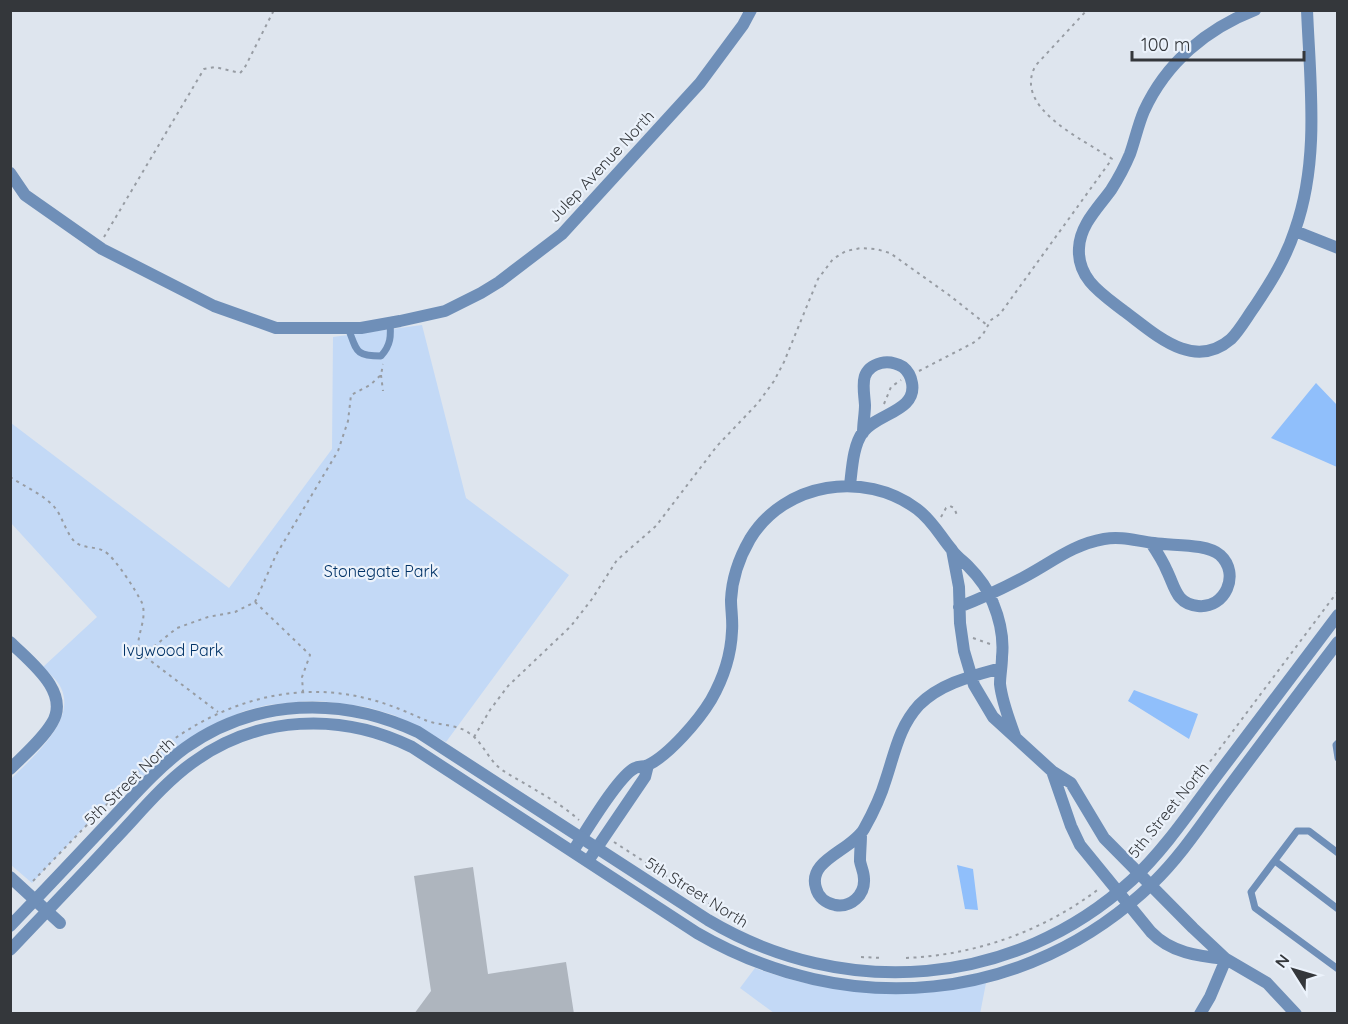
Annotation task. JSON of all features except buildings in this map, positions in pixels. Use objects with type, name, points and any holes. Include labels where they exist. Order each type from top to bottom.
[{"type":"street","name":"Julep Avenue North","points":[[10,173],[25,195],[98,247],[214,306],[276,328],[361,328],[445,311],[499,282],[562,234],[700,83],[743,25],[751,10]]},
{"type":"street","points":[[1255,10],[1211,32],[1171,68],[1149,101],[1122,171],[1085,225],[1079,242],[1081,268],[1092,286],[1163,341],[1178,348],[1195,351],[1210,350],[1222,344],[1237,331],[1268,286],[1295,231],[1306,187],[1311,148],[1307,10]]},
{"type":"street","points":[[1295,231],[1338,248]]},
{"type":"street","points":[[850,485],[856,450],[863,433],[865,407],[862,387],[865,376],[872,367],[879,364],[889,362],[900,366],[907,371],[912,382],[908,402],[899,409],[879,417],[863,433]]},
{"type":"street","points":[[573,851],[622,780],[635,768],[648,765],[689,730],[704,711],[716,690],[725,669],[730,648],[731,599],[735,572],[752,535],[773,513],[796,498],[828,487],[850,485],[885,492],[913,506],[932,522],[952,550],[976,574],[989,594],[998,616],[1002,634],[1000,684],[1015,736]]},
{"type":"street","points":[[959,607],[1020,579],[1080,545],[1117,537],[1205,548],[1218,553],[1225,561],[1229,571],[1228,586],[1222,598],[1212,604],[1202,606],[1191,605],[1182,600],[1151,543]]},
{"type":"street","points":[[952,550],[959,587],[963,644],[971,676],[978,693],[993,717],[1052,771],[1071,783],[1104,838],[1150,885],[1226,959],[1267,984],[1296,1014]]},
{"type":"street","name":"5th Street North","points":[[10,926],[153,776],[185,748],[222,726],[262,713],[304,707],[342,708],[375,715],[404,726],[433,741],[708,920],[743,940],[791,958],[855,971],[916,972],[982,962],[1031,945],[1056,933],[1118,892],[1138,873],[1170,838],[1338,615]]},
{"type":"street","points":[[10,642],[49,683],[56,694],[57,707],[53,722],[10,769]]},
{"type":"street","name":"5th Street North","points":[[10,950],[162,789],[208,752],[242,736],[291,724],[341,724],[371,730],[400,741],[436,762],[697,933],[730,951],[764,965],[834,984],[864,987],[928,987],[1002,973],[1066,947],[1105,922],[1150,885],[1187,843],[1338,642]]},
{"type":"street","points":[[861,834],[860,860],[864,882],[861,893],[847,904],[829,903],[820,897],[817,891],[816,871],[824,861],[846,848],[861,834],[881,795],[897,740],[908,720],[921,703],[933,694],[971,676],[1001,668]]},
{"type":"street","points":[[588,861],[645,777],[648,765]]},
{"type":"street","points":[[1052,771],[1076,838],[1091,860],[1151,932],[1168,946],[1203,956],[1226,959]]},
{"type":"street","points":[[10,877],[60,923]]},
{"type":"street","points":[[1200,1014],[1226,959]]},
{"type":"lane","points":[[348,328],[353,346],[358,352],[365,356],[381,356],[388,348],[392,336],[390,322]]},
{"type":"lane","points":[[1338,743],[1336,745],[1338,758]]},
{"type":"lane","points":[[1338,853],[1309,831],[1298,831],[1251,892],[1255,908],[1338,969]]},
{"type":"lane","points":[[1275,861],[1338,909]]},
{"type":"path","points":[[98,247],[204,69],[215,67],[240,73],[274,10]]},
{"type":"path","points":[[916,373],[982,336],[991,320],[1000,314],[1112,159],[1050,117],[1038,103],[1031,88],[1031,76],[1036,66],[1087,10]]},
{"type":"path","points":[[474,736],[508,686],[571,626],[617,560],[656,526],[717,446],[758,403],[784,362],[820,275],[833,259],[846,251],[861,248],[890,253],[987,326]]},
{"type":"path","points":[[381,356],[383,390]]},
{"type":"path","points":[[142,656],[177,628],[208,617],[235,612],[255,602],[276,555],[338,451],[348,421],[351,395],[370,385],[381,375]]},
{"type":"path","points":[[881,409],[891,387],[903,379]]},
{"type":"path","points":[[10,477],[53,506],[75,542],[103,550],[110,555],[141,602],[143,622],[138,648],[142,656],[218,712]]},
{"type":"path","points":[[939,519],[950,506],[957,515]]},
{"type":"path","points":[[1137,854],[1158,831],[1338,591]]},
{"type":"path","points":[[255,602],[310,655],[302,676],[303,693]]},
{"type":"path","points":[[969,637],[996,645]]},
{"type":"path","points":[[32,883],[159,750],[218,712],[253,700],[303,693],[330,693],[367,698],[436,724],[465,730],[474,736],[494,763],[572,815],[581,824]]},
{"type":"path","points":[[613,842],[730,918]]},
{"type":"path","points":[[898,958],[961,952],[1005,939],[1061,914],[1101,887]]},
{"type":"path","points":[[857,957],[890,958]]},
{"type":"green space","points":[[422,325],[466,498],[569,575],[446,742],[394,715],[367,707],[306,701],[267,705],[244,711],[208,727],[107,803],[32,883],[11,865],[10,780],[40,750],[63,713],[64,701],[61,688],[43,667],[97,617],[11,523],[11,423],[229,588],[332,449],[333,337]]},
{"type":"green space","points":[[755,968],[812,985],[869,992],[927,992],[986,983],[980,1014],[774,1013],[740,988]]},
{"type":"water","points":[[1316,383],[1337,405],[1337,467],[1271,438]]},
{"type":"water","points":[[1134,690],[1198,714],[1189,739],[1128,701]]},
{"type":"water","points":[[957,865],[973,869],[978,910],[965,909]]},
{"type":"park label","name":"Stonegate Park","points":[[381,571]]},
{"type":"park label","name":"Ivywood Park","points":[[173,650]]}]
